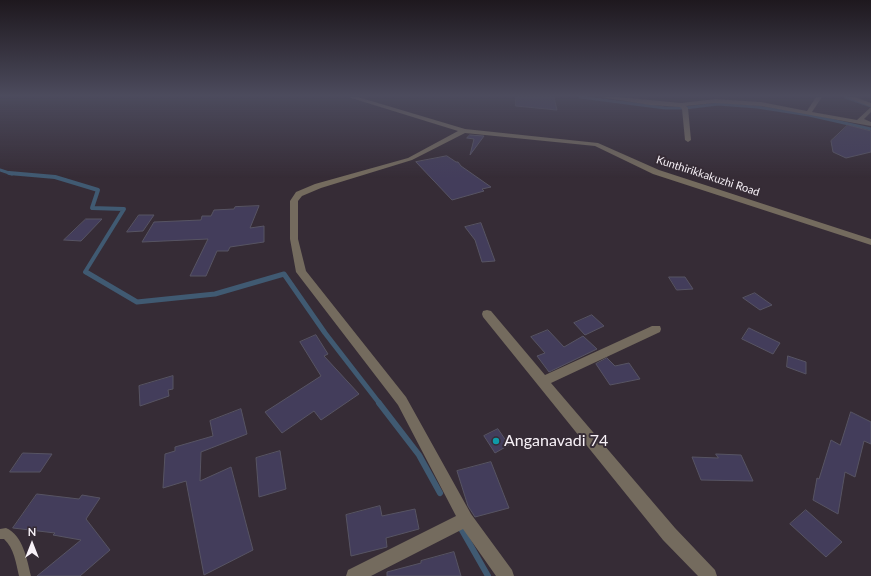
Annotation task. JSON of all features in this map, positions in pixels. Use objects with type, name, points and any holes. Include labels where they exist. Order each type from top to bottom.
[{"type":"street","name":"Kunthirikkakuzhi Road","points":[[440,124],[464,131],[553,138],[596,144],[656,172],[871,242]]},
{"type":"street","points":[[686,124],[688,140]]},
{"type":"street","points":[[464,131],[410,159],[318,186],[299,194],[294,200],[294,239],[302,272],[402,401],[466,519],[506,576]]},
{"type":"street","points":[[487,314],[669,534],[709,576]]},
{"type":"street","points":[[543,381],[656,329]]},
{"type":"street","points":[[354,576],[466,519]]},
{"type":"lane","points":[[0,534],[6,533],[12,538],[25,576]]},
{"type":"building","points":[[848,125],[871,131],[871,152],[846,158],[833,152],[831,141]]},
{"type":"building","points":[[470,135],[484,136],[470,155],[474,139],[467,138]]},
{"type":"building","points":[[447,156],[458,162],[461,166],[491,187],[482,189],[484,191],[452,200],[416,162]]},
{"type":"building","points":[[259,206],[250,228],[264,226],[264,242],[230,247],[228,251],[217,251],[206,276],[190,276],[208,239],[142,242],[154,222],[201,220],[202,216],[211,216],[214,210]]},
{"type":"building","points":[[139,215],[154,215],[143,231],[127,232]]},
{"type":"building","points":[[86,219],[102,219],[81,241],[64,240]]},
{"type":"building","points":[[481,223],[495,261],[482,262],[475,240],[465,227]]},
{"type":"building","points":[[669,277],[685,277],[693,289],[677,290]]},
{"type":"building","points":[[755,293],[772,305],[760,310],[743,298]]},
{"type":"building","points":[[592,315],[604,326],[585,335],[574,323]]},
{"type":"building","points":[[749,328],[780,343],[773,354],[742,339]]},
{"type":"building","points":[[548,330],[564,347],[583,336],[597,349],[549,372],[537,356],[545,353],[531,337]]},
{"type":"building","points":[[316,335],[328,354],[324,356],[359,394],[321,420],[314,411],[282,433],[265,412],[321,376],[300,342]]},
{"type":"building","points":[[788,356],[806,362],[806,374],[787,367]]},
{"type":"building","points":[[607,358],[615,366],[629,363],[640,379],[610,385],[596,364]]},
{"type":"building","points":[[173,376],[173,389],[168,390],[169,396],[140,406],[139,386]]},
{"type":"building","points":[[241,409],[247,434],[201,452],[200,481],[231,467],[253,550],[204,575],[186,481],[163,488],[165,454],[175,451],[175,447],[213,436],[210,421]]},
{"type":"building","points":[[851,412],[871,422],[871,444],[864,441],[855,477],[845,472],[838,514],[813,500],[817,478],[819,479],[831,440],[840,445]]},
{"type":"building","name":"Anganavadi 74","points":[[498,429],[509,445],[495,453],[484,436]]},
{"type":"building","points":[[280,451],[286,489],[259,497],[256,458]]},
{"type":"building","points":[[23,453],[52,454],[40,472],[10,472]]},
{"type":"building","points":[[716,454],[741,455],[753,481],[701,480],[692,457],[718,458]]},
{"type":"building","points":[[491,462],[509,508],[475,517],[468,506],[457,471]]},
{"type":"building","points":[[37,494],[79,499],[82,495],[100,498],[86,519],[110,550],[80,576],[37,576],[81,540],[53,535],[55,533],[13,528]]},
{"type":"building","points":[[380,506],[382,516],[415,509],[419,529],[386,538],[387,547],[351,556],[346,515]]},
{"type":"building","points":[[806,510],[842,542],[826,557],[790,524]]},
{"type":"building","points":[[454,552],[461,576],[387,576],[387,572]]},
{"type":"waterway","points":[[848,124],[871,129]]},
{"type":"waterway","points":[[0,170],[9,173]]},
{"type":"waterway","points":[[9,173],[55,177],[98,190],[92,208],[124,209],[85,272],[87,273]]},
{"type":"waterway","points":[[87,273],[137,302],[215,294],[284,274],[325,333],[380,404]]},
{"type":"waterway","points":[[379,403],[419,455],[440,493]]},
{"type":"waterway","points":[[459,525],[488,576]]},
{"type":"place","name":"Anganavadi 74","points":[[496,441]]}]
